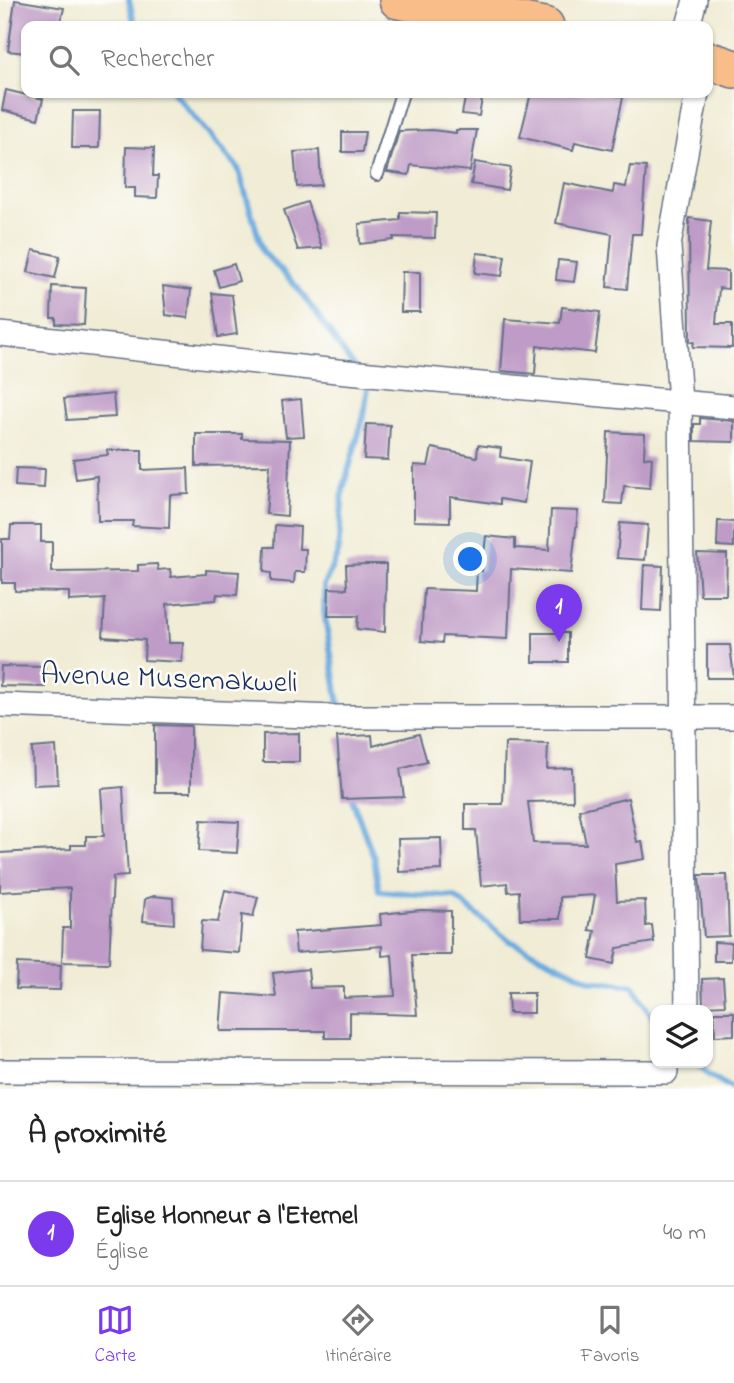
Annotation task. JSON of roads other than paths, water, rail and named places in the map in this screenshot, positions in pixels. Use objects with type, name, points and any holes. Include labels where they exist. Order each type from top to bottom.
[{"type":"main road","points":[[418,7],[512,21]]},
{"type":"main road","points":[[713,62],[734,69]]},
{"type":"street","points":[[689,21],[695,0]]},
{"type":"street","points":[[687,1005],[686,717],[680,402],[668,246],[696,98]]},
{"type":"street","points":[[0,334],[337,371],[734,407]]},
{"type":"street","name":"Avenue Musemakweli","points":[[0,705],[342,717],[734,718]]},
{"type":"street","points":[[0,1071],[666,1072]]},
{"type":"lane","points":[[377,174],[400,98]]},
{"type":"waterway","points":[[129,0],[134,21]]},
{"type":"waterway","points":[[178,98],[238,168],[263,252],[297,287],[354,367]]},
{"type":"waterway","points":[[340,711],[324,611],[324,585],[338,553],[343,489],[364,415],[368,387],[362,379]]},
{"type":"waterway","points":[[349,791],[374,858],[379,891],[455,897],[508,940],[591,981],[633,986],[650,1013]]},
{"type":"waterway","points":[[702,1068],[734,1089]]},
{"type":"place","name":"Eglise Honneur a l'Eternel","points":[[559,642]]}]
